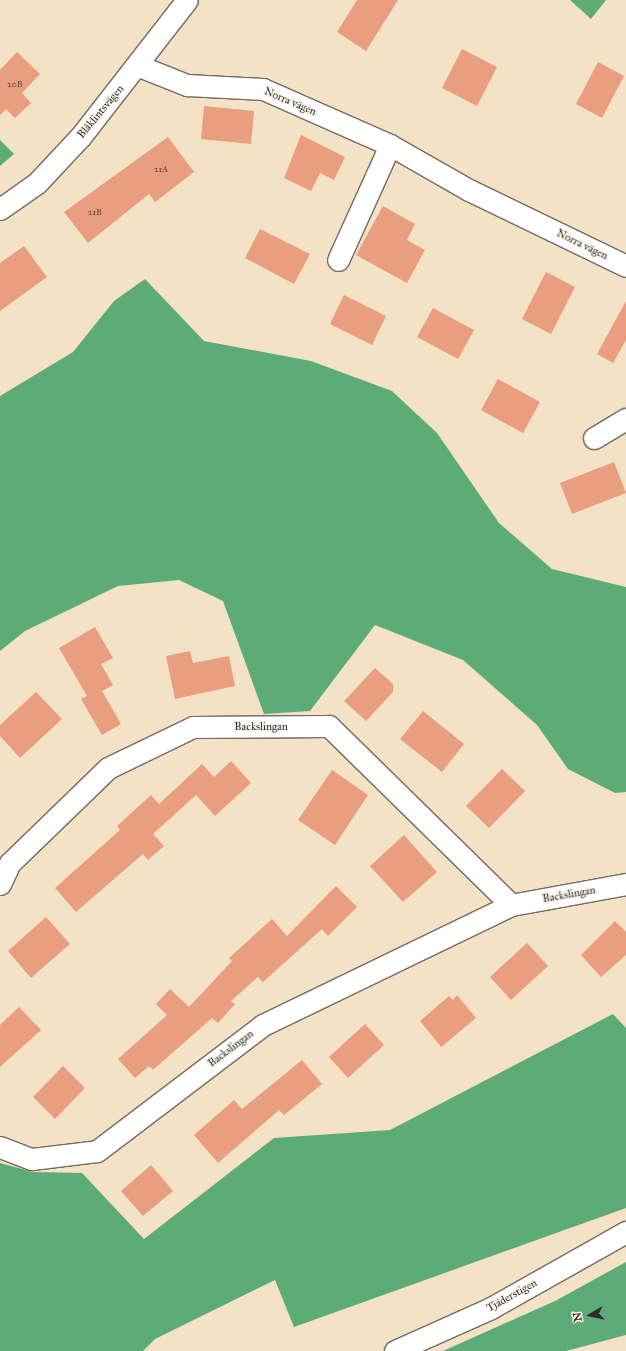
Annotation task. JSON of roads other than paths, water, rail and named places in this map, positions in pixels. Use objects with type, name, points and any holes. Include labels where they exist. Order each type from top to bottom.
[{"type":"street","name":"Blåklintsvägen","points":[[0,209],[37,183],[139,66],[187,0]]},
{"type":"street","name":"Norra vägen","points":[[139,66],[187,85],[263,89],[390,146],[469,190],[626,266]]},
{"type":"street","points":[[338,260],[390,146]]},
{"type":"street","points":[[594,438],[626,419]]},
{"type":"street","name":"Backslingan","points":[[0,884],[10,863],[108,768],[151,747],[193,727],[329,726],[511,905]]},
{"type":"street","name":"Backslingan","points":[[0,1147],[32,1159],[97,1151],[263,1025],[511,905],[626,884]]},
{"type":"street","name":"Tjäderstigen","points":[[395,1351],[491,1308],[626,1232]]}]
